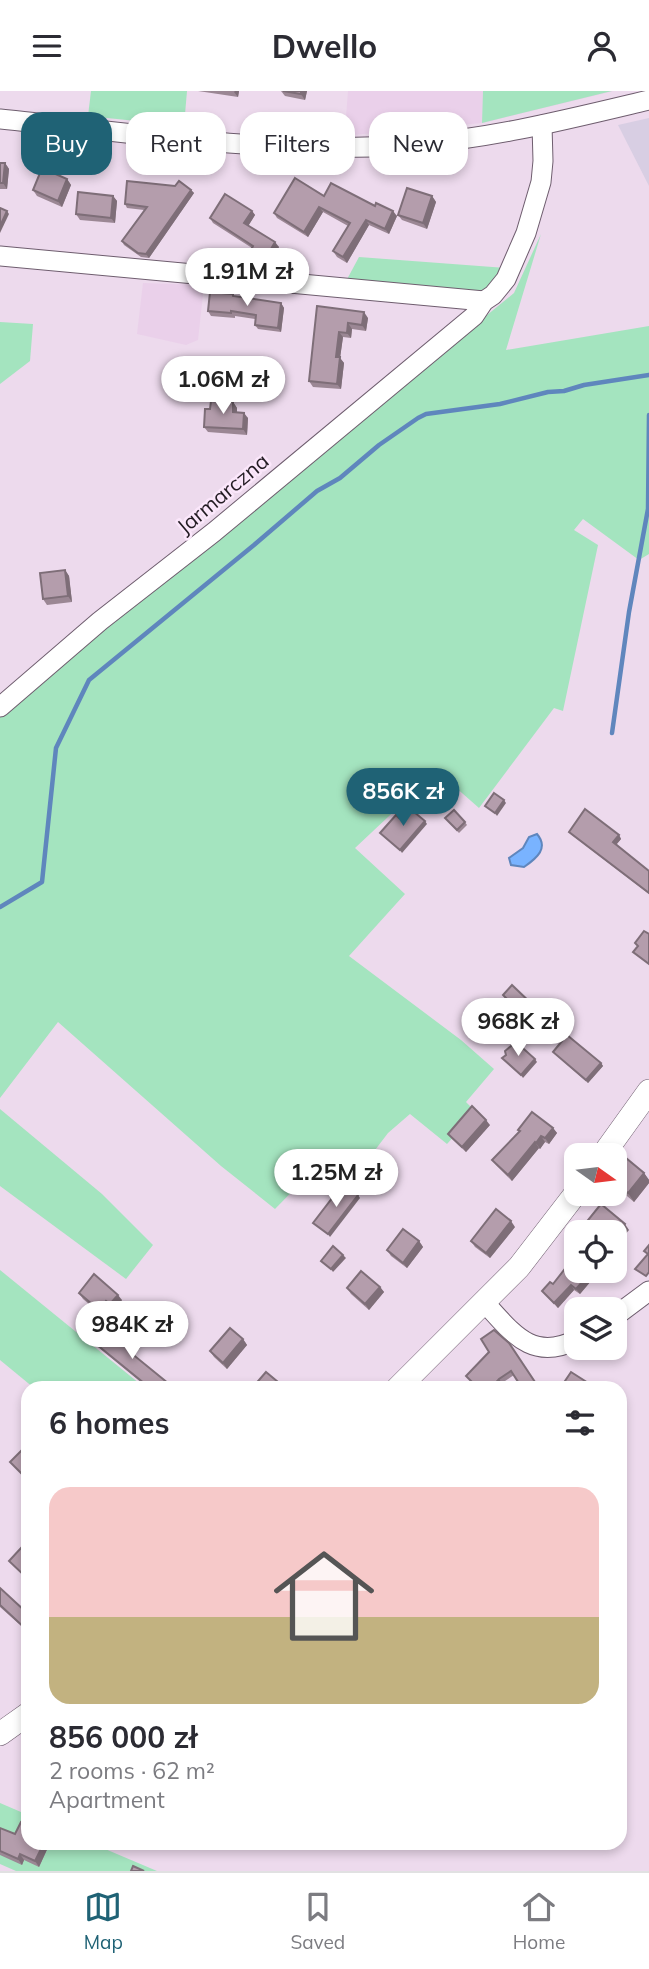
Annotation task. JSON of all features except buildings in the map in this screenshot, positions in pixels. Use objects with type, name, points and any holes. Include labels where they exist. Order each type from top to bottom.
[{"type":"street","points":[[0,120],[240,143],[332,148],[375,147],[486,136],[649,100]]},
{"type":"street","name":"Jarmarczna","points":[[0,707],[100,621],[214,532],[474,316],[484,300],[493,295],[506,279],[526,233],[541,182],[542,125]]},
{"type":"street","points":[[0,256],[484,300]]},
{"type":"street","points":[[612,1143],[649,1091]]},
{"type":"street","points":[[405,1381],[532,1252],[566,1206]]},
{"type":"street","points":[[627,1307],[649,1291]]},
{"type":"street","points":[[484,1302],[528,1345],[548,1348],[564,1345]]},
{"type":"street","points":[[0,1734],[21,1719]]},
{"type":"shaded area","points":[[348,91],[614,91],[468,124],[468,112],[369,112],[369,134],[355,135],[355,112],[346,112]]},
{"type":"shaded area","points":[[649,118],[649,186],[618,125]]},
{"type":"shaded area","points":[[143,283],[204,285],[198,340],[186,345],[137,334]]},
{"type":"green space","points":[[91,91],[187,91],[185,112],[126,112],[126,120],[112,118],[112,112],[88,112]]},
{"type":"green space","points":[[483,91],[612,91],[482,123]]},
{"type":"green space","points":[[541,234],[506,350],[649,326],[649,554],[639,560],[583,519],[574,530],[598,545],[563,711],[554,708],[479,808],[437,771],[355,848],[405,894],[349,956],[461,1040],[494,1069],[466,1102],[476,1112],[447,1144],[410,1114],[388,1133],[350,1183],[319,1164],[275,1209],[221,1166],[58,1022],[0,1098],[0,717],[113,621],[514,293]]},
{"type":"green space","points":[[359,257],[506,268],[487,293],[345,283]]},
{"type":"green space","points":[[0,322],[33,324],[30,361],[0,384]]},
{"type":"green space","points":[[0,1109],[102,1194],[153,1245],[126,1279],[0,1186]]},
{"type":"green space","points":[[0,1270],[136,1381],[26,1381],[0,1360]]},
{"type":"green space","points":[[0,1803],[21,1812],[21,1850],[108,1850],[157,1871],[16,1871],[0,1864]]},
{"type":"water","points":[[537,834],[542,848],[537,856],[524,867],[511,865],[509,858],[523,848],[529,837]]},
{"type":"waterway","points":[[0,907],[42,882],[56,748],[89,680],[317,491],[340,478],[379,445],[426,414],[500,404],[548,392],[649,375]]},
{"type":"waterway","points":[[612,733],[629,612],[648,509],[649,415]]}]
